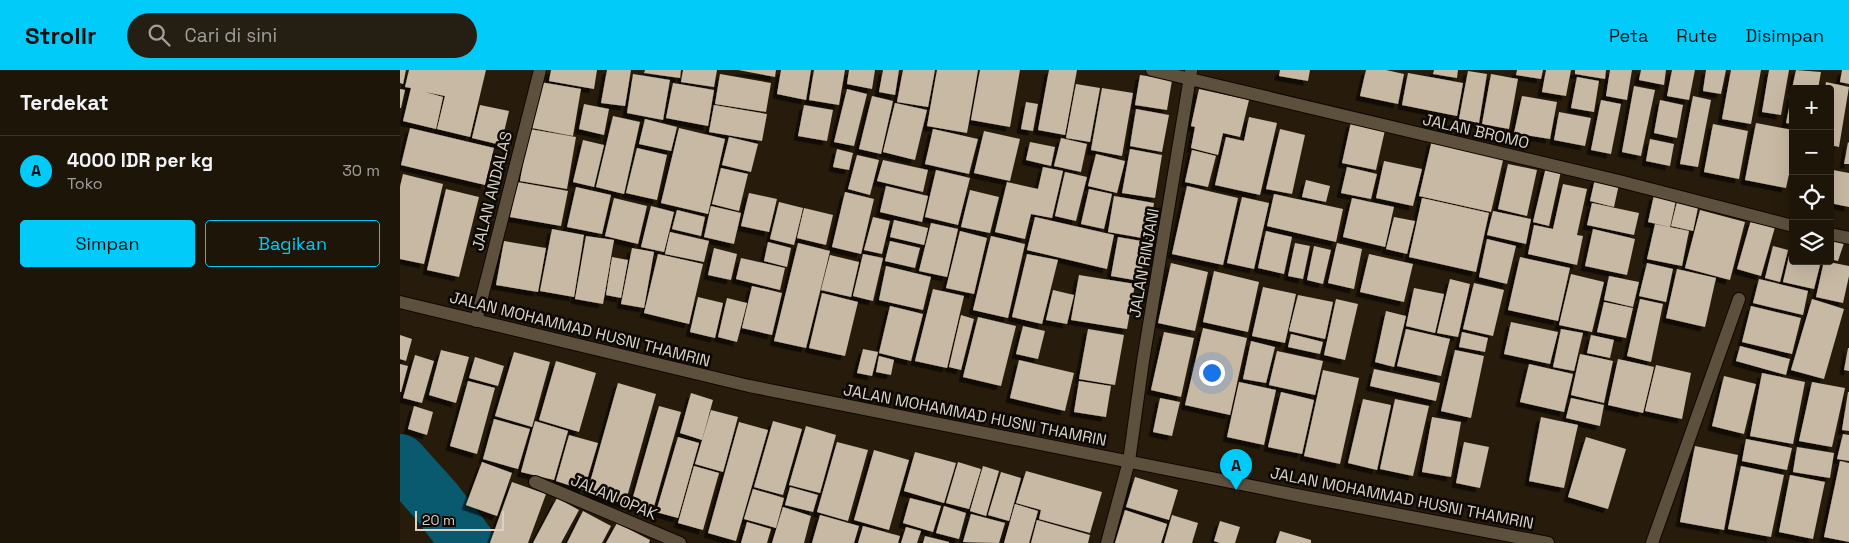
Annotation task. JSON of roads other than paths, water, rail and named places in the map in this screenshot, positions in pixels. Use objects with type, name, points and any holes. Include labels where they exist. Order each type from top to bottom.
[{"type":"street","name":"JALAN ANDALAS","points":[[476,320],[540,70]]},
{"type":"street","name":"JALAN BROMO","points":[[1152,70],[1191,74],[1789,225]]},
{"type":"street","name":"JALAN RINJANI","points":[[1107,543],[1129,461],[1143,361],[1191,74]]},
{"type":"street","points":[[1834,235],[1849,238]]},
{"type":"street","points":[[1652,543],[1739,299]]},
{"type":"street","name":"JALAN MOHAMMAD HUSNI THAMRIN","points":[[400,302],[749,386],[1548,543]]},
{"type":"street","name":"JALAN OPAK","points":[[536,482],[680,543]]},
{"type":"waterway","points":[[400,461],[436,501],[468,543]]},
{"type":"place","name":"4000 IDR per kg","points":[[1236,490]]}]
